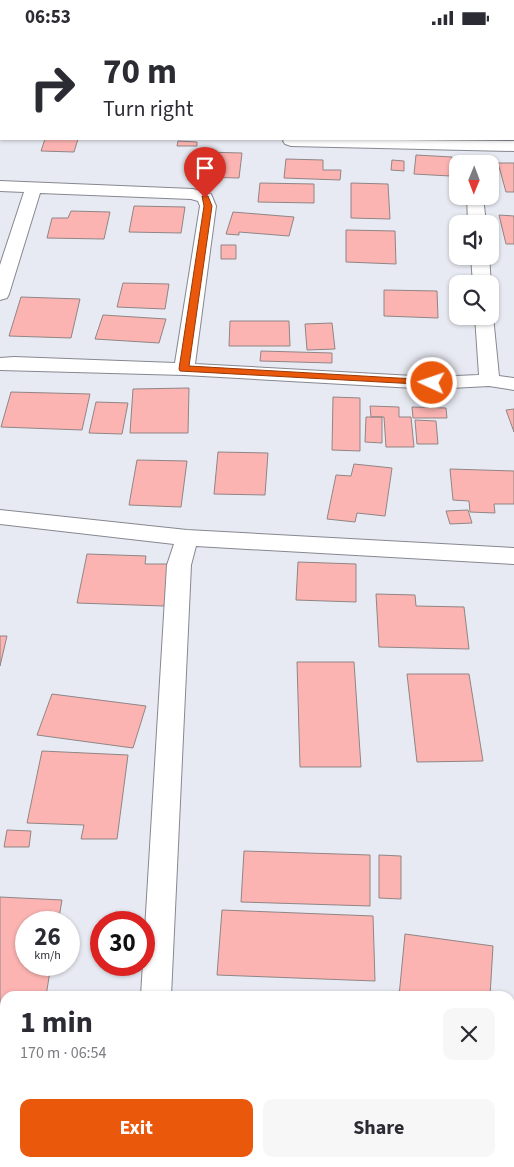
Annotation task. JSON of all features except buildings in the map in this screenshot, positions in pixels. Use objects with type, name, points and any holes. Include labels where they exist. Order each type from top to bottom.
[{"type":"street","points":[[291,141],[514,146]]},
{"type":"street","points":[[471,146],[472,155]]},
{"type":"street","points":[[0,186],[33,189],[193,194],[205,198],[208,206],[184,369]]},
{"type":"street","points":[[0,294],[33,189]]},
{"type":"street","points":[[485,325],[489,380]]},
{"type":"street","points":[[5,361],[432,383],[489,380],[514,384]]},
{"type":"street","points":[[0,517],[187,538],[514,556]]},
{"type":"street","points":[[156,991],[179,565],[187,538]]},
{"type":"route","points":[[205,198],[208,206],[184,369],[432,383]]}]
